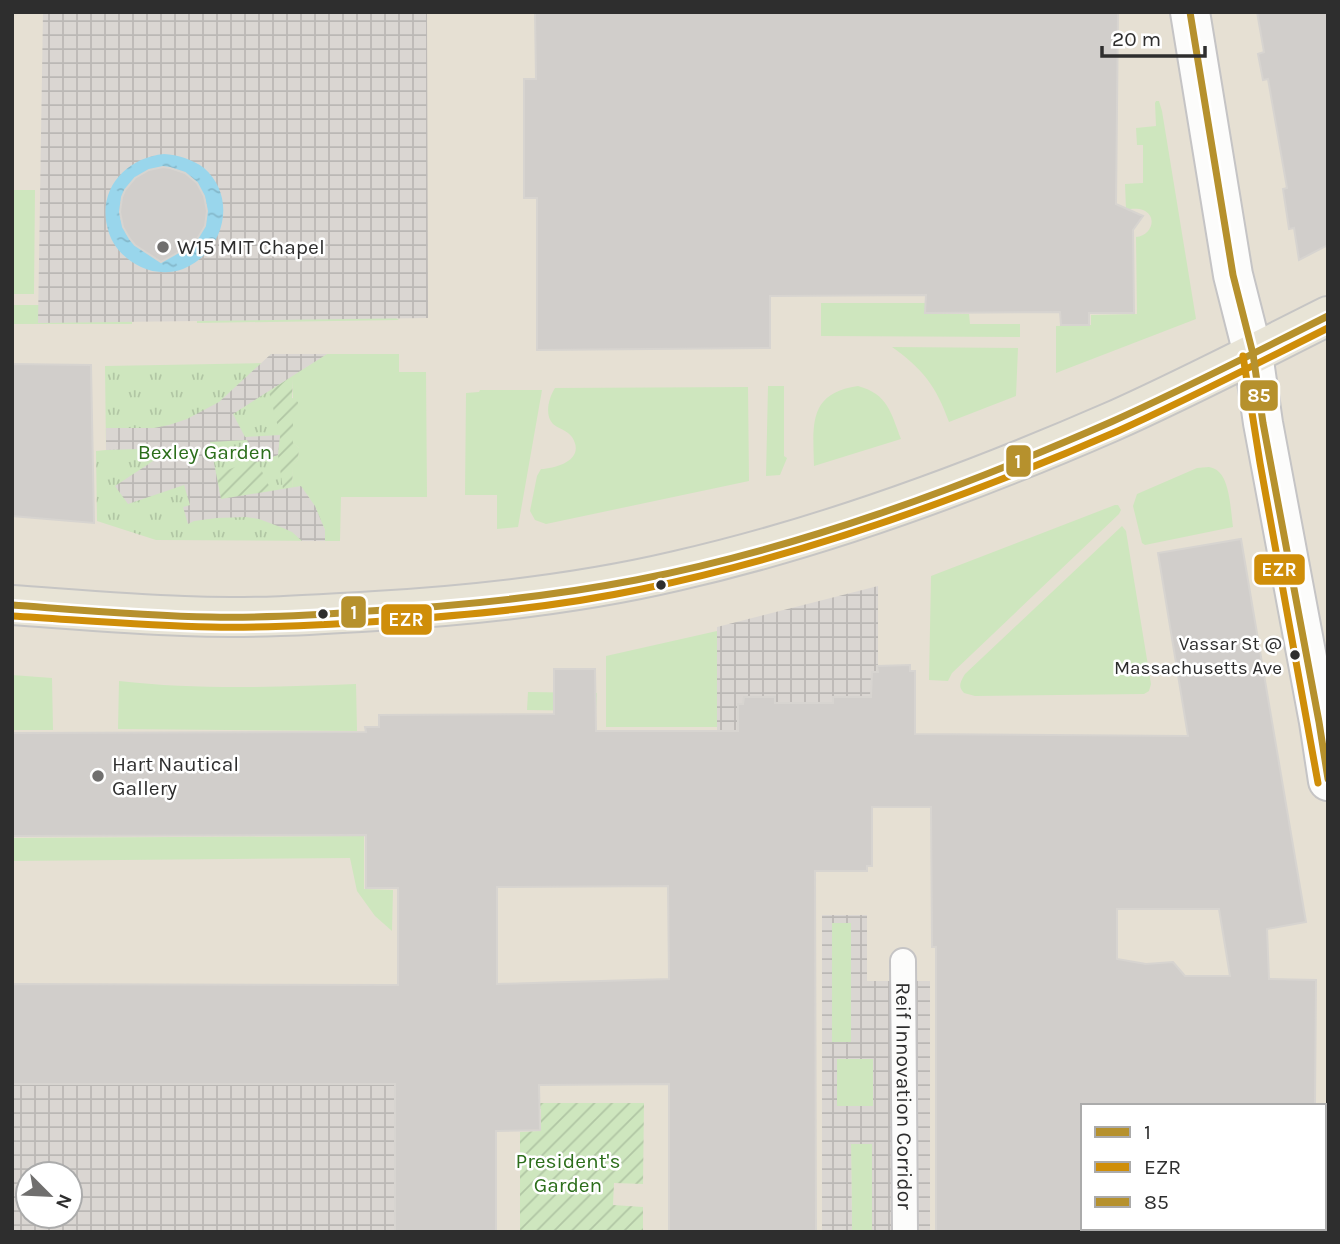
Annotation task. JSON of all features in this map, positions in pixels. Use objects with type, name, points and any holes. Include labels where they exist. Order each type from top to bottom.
[{"type":"main road","points":[[1190,12],[1233,275],[1253,354],[1328,781]]},
{"type":"main road","points":[[12,605],[186,616],[347,613],[512,600],[676,571],[805,537],[897,507],[1019,461],[1113,421],[1328,316]]},
{"type":"street","name":"Reif Innovation Corridor","points":[[902,961],[905,1232]]},
{"type":"shaded area","points":[[12,12],[1328,12],[1328,1232],[12,1232]]},
{"type":"shaded area","points":[[43,12],[427,12],[428,318],[38,323]]},
{"type":"shaded area","points":[[271,354],[327,354],[233,414],[245,437],[280,435],[278,455],[257,462],[247,440],[210,442],[221,499],[301,486],[315,506],[325,530],[325,541],[302,541],[283,528],[246,517],[217,518],[188,524],[183,507],[190,505],[184,485],[128,504],[115,486],[173,448],[106,450],[106,428],[154,428],[187,419],[219,402]]},
{"type":"shaded area","points":[[878,586],[878,672],[872,672],[872,703],[864,697],[834,697],[833,703],[775,703],[775,697],[739,704],[738,733],[717,762],[717,627]]},
{"type":"shaded area","points":[[822,915],[867,915],[867,981],[930,981],[930,1232],[872,1232],[872,1144],[851,1144],[852,1232],[822,1232]],"holes":[[[832,923],[851,923],[851,1042],[832,1042]],[[837,1059],[873,1059],[873,1106],[837,1106]]]},
{"type":"shaded area","points":[[12,1084],[395,1084],[395,1232],[12,1232]]},
{"type":"green space","points":[[1156,101],[1159,101],[1162,111],[1196,319],[1056,373],[1056,326],[1091,325],[1091,315],[1137,314],[1136,237],[1149,230],[1152,221],[1143,210],[1126,209],[1125,184],[1143,183],[1143,145],[1137,145],[1136,128],[1156,126]]},
{"type":"green space","points":[[12,190],[35,190],[34,294],[12,294]]},
{"type":"green space","points":[[821,303],[926,303],[926,314],[969,314],[970,324],[1020,324],[1020,337],[821,336]]},
{"type":"green space","points":[[376,304],[399,320],[197,323],[197,306]]},
{"type":"green space","points":[[12,305],[132,305],[132,324],[12,324]]},
{"type":"green space","points":[[892,347],[1018,348],[1016,396],[949,422],[927,379]]},
{"type":"green space","name":"Bexley Garden","points":[[271,354],[327,354],[293,375],[292,398],[298,402],[298,416],[293,420],[293,443],[299,448],[298,460],[293,464],[292,488],[301,486],[310,499],[321,519],[325,541],[156,540],[97,521],[96,451],[106,450],[105,366],[263,363]]},
{"type":"green space","points":[[327,354],[399,354],[399,372],[426,372],[427,497],[341,497],[340,541],[325,541],[325,530],[308,495],[292,488],[293,464],[298,460],[299,448],[293,443],[293,375]]},
{"type":"green space","points":[[293,375],[292,398],[298,402],[298,416],[293,420],[293,443],[299,448],[298,460],[293,464],[292,488],[283,489],[278,455],[280,435],[269,392]]},
{"type":"green space","points":[[768,386],[784,386],[784,456],[787,458],[780,475],[766,476]]},
{"type":"green space","points":[[858,386],[882,399],[891,413],[901,439],[814,466],[813,437],[817,413],[830,396]]},
{"type":"green space","points":[[748,387],[749,481],[546,524],[535,520],[530,511],[541,469],[568,461],[575,451],[572,437],[550,420],[549,401],[555,388]]},
{"type":"green space","points":[[480,390],[542,390],[518,527],[497,529],[497,495],[465,495],[466,393]]},
{"type":"green space","points":[[256,459],[272,492],[221,500],[217,474]]},
{"type":"green space","points":[[1209,467],[1219,472],[1226,483],[1233,527],[1145,545],[1142,543],[1133,506],[1137,494],[1197,468]]},
{"type":"green space","points":[[1115,505],[1121,510],[1119,514],[952,673],[948,681],[929,680],[931,576]]},
{"type":"green space","points":[[1122,526],[1126,531],[1151,684],[1149,691],[1144,694],[975,696],[964,693],[960,686],[965,674]]},
{"type":"green space","points":[[717,631],[717,727],[606,727],[606,656]]},
{"type":"green space","points":[[12,675],[52,678],[53,730],[12,730]]},
{"type":"green space","points":[[119,681],[208,687],[356,684],[357,731],[118,729]]},
{"type":"green space","points":[[528,692],[597,693],[596,711],[527,710]]},
{"type":"green space","points":[[364,836],[364,889],[393,890],[392,931],[375,916],[357,891],[350,858],[12,861],[12,838]]},
{"type":"green space","points":[[832,923],[851,923],[852,1042],[832,1042]]},
{"type":"green space","points":[[837,1059],[873,1059],[873,1106],[837,1106]]},
{"type":"green space","name":"President's Garden","points":[[520,1103],[644,1103],[643,1184],[614,1183],[613,1205],[643,1207],[643,1232],[520,1232],[520,1132],[541,1131],[541,1109],[520,1109]]},
{"type":"green space","points":[[851,1144],[872,1144],[872,1232],[852,1232]]},
{"type":"water","points":[[164,154],[195,162],[215,181],[221,195],[222,224],[216,238],[208,251],[197,261],[178,271],[156,272],[136,264],[117,249],[109,233],[106,204],[110,191],[125,170],[150,157]],"holes":[[[163,167],[178,170],[190,177],[205,197],[206,222],[200,234],[188,247],[173,253],[132,240],[122,224],[120,203],[123,194],[136,179],[153,169]]]},
{"type":"building","points":[[535,12],[1118,12],[1116,204],[1143,216],[1133,230],[1134,313],[1089,313],[1089,325],[1061,325],[1060,312],[925,313],[926,295],[770,296],[770,348],[537,350],[537,198],[524,198],[524,79],[536,79]]},
{"type":"building","points":[[1257,12],[1328,12],[1328,245],[1299,260],[1294,228],[1289,229],[1283,189],[1287,188],[1268,79],[1263,80],[1258,54],[1264,52]]},
{"type":"building","name":"W15 MIT Chapel","points":[[163,167],[185,173],[197,183],[204,196],[207,211],[205,226],[197,239],[161,262],[130,239],[123,227],[120,212],[125,190],[135,178],[149,170]]},
{"type":"building","points":[[12,364],[91,365],[94,523],[12,516]]},
{"type":"building","points":[[1241,539],[1306,922],[1267,929],[1269,979],[1316,980],[1315,1104],[1081,1104],[1083,1232],[936,1232],[936,947],[932,947],[931,807],[872,807],[872,866],[867,866],[867,871],[815,871],[816,1232],[669,1232],[669,1084],[539,1085],[540,1130],[496,1131],[496,1232],[395,1232],[395,1084],[12,1084],[12,984],[398,985],[398,888],[366,888],[366,835],[12,836],[12,733],[366,732],[365,727],[379,727],[379,715],[554,714],[554,669],[595,669],[596,731],[738,731],[738,704],[743,704],[744,697],[775,697],[775,703],[833,703],[833,697],[871,697],[872,672],[878,672],[877,666],[910,665],[910,671],[915,671],[915,734],[1188,736],[1158,553]],"holes":[[[668,886],[669,979],[497,984],[497,887]],[[1117,909],[1219,909],[1230,976],[1185,976],[1173,962],[1146,964],[1117,959]]]},
{"type":"transit line","name":"85","points":[[1190,12],[1233,275],[1253,354],[1263,423],[1328,779]]},
{"type":"transit line","name":"1","points":[[12,605],[186,616],[310,615],[537,596],[697,567],[818,534],[878,514],[1054,447],[1139,409],[1328,316]]},
{"type":"transit line","name":"EZR","points":[[12,616],[186,626],[297,626],[481,613],[578,601],[642,589],[824,542],[1002,479],[1145,419],[1328,328]]},
{"type":"transit line","name":"EZR","points":[[1243,356],[1318,783]]},
{"type":"place","name":"W15 MIT Chapel","points":[[163,247]]},
{"type":"place","name":"Vassar St @ Massachusetts Ave","points":[[1295,655]]},
{"type":"place","name":"Hart Nautical Gallery","points":[[98,776]]}]
